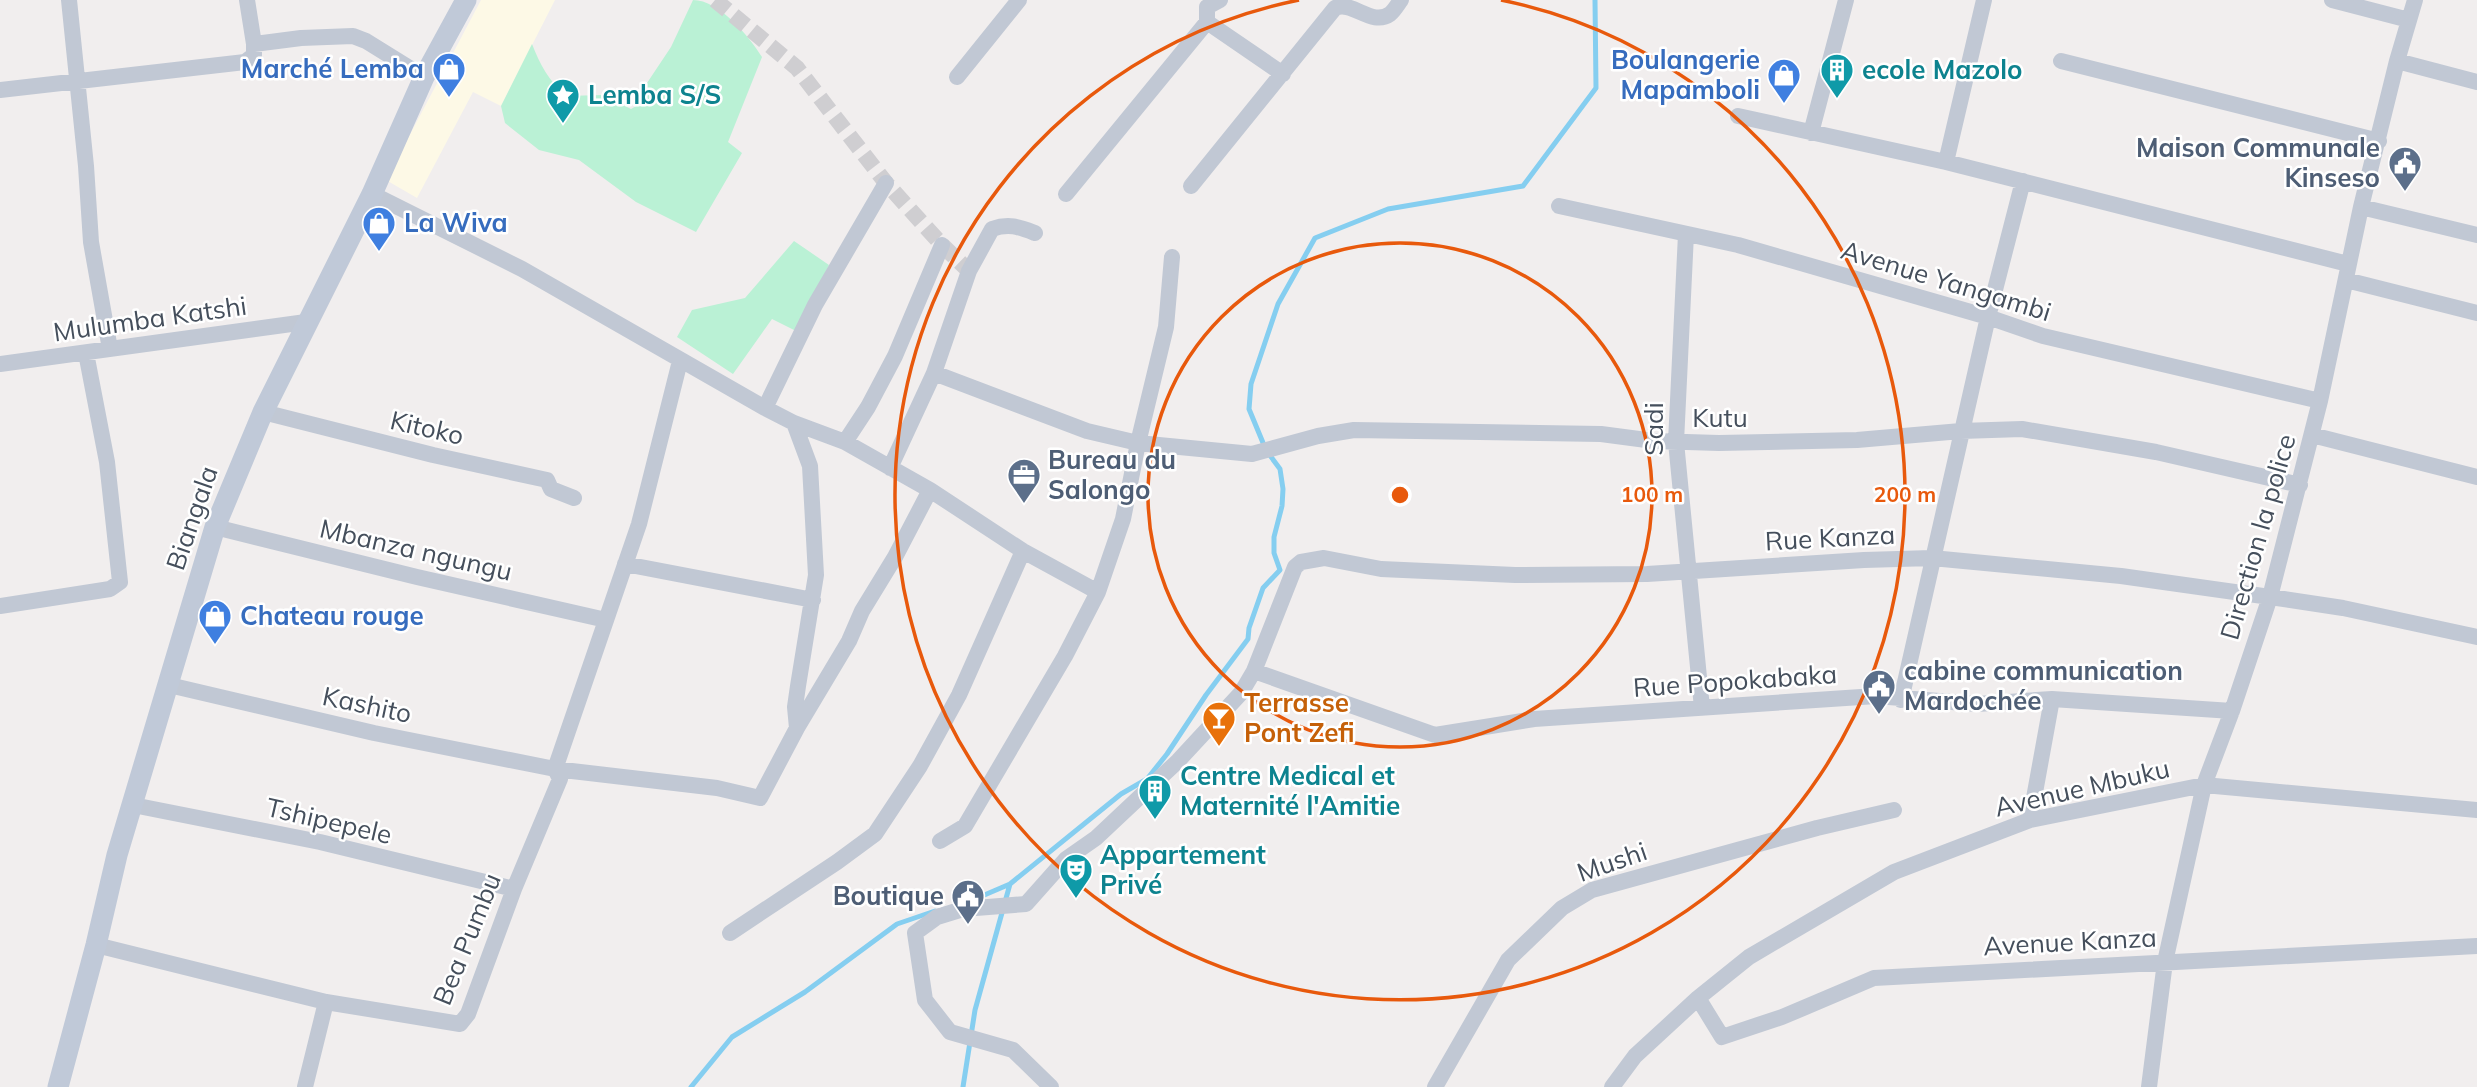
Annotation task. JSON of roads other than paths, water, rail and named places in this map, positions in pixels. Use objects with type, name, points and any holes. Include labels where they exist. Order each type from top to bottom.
[{"type":"street","points":[[69,0],[90,242],[110,349]]},
{"type":"street","points":[[0,90],[245,62],[254,55],[247,0]]},
{"type":"street","name":"Biangala","points":[[58,1087],[117,855],[215,527],[263,412],[372,194],[424,78],[466,0]]},
{"type":"street","points":[[957,78],[1018,0]]},
{"type":"street","points":[[1191,186],[1340,4],[1383,17],[1390,14],[1401,0]]},
{"type":"street","points":[[1811,133],[1846,0]]},
{"type":"street","points":[[1946,162],[1984,0]]},
{"type":"street","points":[[2332,0],[2409,20]]},
{"type":"street","name":"Direction la police","points":[[2149,1087],[2165,962],[2204,785],[2270,597],[2320,401],[2361,207],[2415,0]]},
{"type":"street","points":[[1066,194],[1209,7],[1283,74]]},
{"type":"street","points":[[254,44],[301,38],[353,36],[366,41],[424,78]]},
{"type":"street","points":[[2061,61],[2379,141]]},
{"type":"street","points":[[2398,61],[2477,82]]},
{"type":"street","points":[[1738,116],[2023,181],[2347,272],[2477,313]]},
{"type":"street","points":[[1901,700],[1961,431],[2023,181]]},
{"type":"street","points":[[765,408],[815,305],[886,183]]},
{"type":"street","points":[[372,194],[522,270],[793,423],[845,442],[930,490],[1023,551],[1098,592]]},
{"type":"street","name":"Avenue Yangambi","points":[[1559,206],[1738,245],[1988,317],[2043,336],[2320,401]]},
{"type":"street","points":[[2361,207],[2477,235]]},
{"type":"street","points":[[890,468],[934,373],[969,271],[992,229],[1002,225],[1015,225],[1035,233]]},
{"type":"street","name":"Sadi","points":[[1686,234],[1676,442],[1702,708]]},
{"type":"street","points":[[845,442],[868,407],[895,356],[942,245]]},
{"type":"street","points":[[940,841],[965,826],[1065,656],[1098,592],[1123,519],[1166,327],[1172,257]]},
{"type":"street","name":"Mulumba Katshi","points":[[0,364],[306,322]]},
{"type":"street","points":[[0,606],[110,589],[120,582],[107,462],[86,353]]},
{"type":"street","name":"Bea Pumbu","points":[[96,946],[326,1002],[460,1024],[467,1014],[514,889],[560,779],[555,769],[639,524],[680,361]]},
{"type":"street","name":"Kutu","points":[[934,373],[1087,431],[1138,443],[1252,454],[1354,430],[1601,434],[1676,442],[1719,443],[1857,440],[2022,429],[2156,452],[2300,485]]},
{"type":"street","name":"Kitoko","points":[[263,412],[433,455],[547,480],[551,489],[575,498]]},
{"type":"street","points":[[793,423],[810,466],[816,575],[795,707],[797,728]]},
{"type":"street","points":[[2312,435],[2477,477]]},
{"type":"street","points":[[797,728],[849,640],[862,611],[895,557],[930,490]]},
{"type":"street","name":"Mbanza ngungu","points":[[215,527],[416,577],[606,620]]},
{"type":"street","points":[[730,933],[838,862],[875,834],[920,766],[959,695],[1023,551]]},
{"type":"street","name":"Rue Kanza","points":[[1051,1087],[1013,1049],[950,1032],[925,1000],[915,933],[937,917],[963,909],[1026,904],[1066,859],[1104,831],[1178,761],[1241,693],[1254,671],[1295,567],[1301,562],[1324,558],[1381,569],[1515,575],[1689,571],[1932,558],[2121,576],[2270,597],[2343,608],[2477,637]]},
{"type":"street","points":[[625,564],[813,600]]},
{"type":"street","name":"Rue Popokabaka","points":[[1254,671],[1435,735],[1534,719],[1876,696],[1977,704],[2052,699],[2232,710]]},
{"type":"street","name":"Kashito","points":[[169,685],[374,733],[555,769],[717,788],[760,798],[797,728]]},
{"type":"street","points":[[2030,820],[2052,699]]},
{"type":"street","name":"Avenue Mbuku","points":[[1612,1087],[1635,1056],[1698,998],[1749,957],[1894,872],[2030,820],[2204,785],[2477,810]]},
{"type":"street","name":"Tshipepele","points":[[133,805],[320,842],[514,889]]},
{"type":"street","name":"Mushi","points":[[1435,1087],[1508,960],[1562,908],[1592,890],[1894,810]]},
{"type":"street","name":"Avenue Kanza","points":[[1698,998],[1722,1037],[1782,1017],[1874,978],[2477,946]]},
{"type":"street","points":[[306,1087],[326,1002]]},
{"type":"waterway","points":[[961,902],[1010,884],[1121,794],[1147,779],[1248,639],[1249,628],[1263,588],[1280,570],[1274,553],[1274,537],[1282,506],[1283,489],[1280,469],[1266,450],[1249,409],[1251,384],[1278,304],[1315,238],[1388,209],[1523,186],[1596,88],[1595,0]]},
{"type":"waterway","points":[[963,1087],[975,1010],[1010,884]]},
{"type":"waterway","points":[[691,1087],[732,1037],[805,992],[897,924],[935,911]]},
{"type":"tunnel","points":[[715,0],[797,68],[886,183],[969,271]]},
{"type":"place","name":"Marché Lemba","points":[[449,99]]},
{"type":"place","name":"ecole Mazolo","points":[[1837,100]]},
{"type":"place","name":"Boulangerie Mapamboli","points":[[1784,105]]},
{"type":"place","name":"Lemba S/S","points":[[563,125]]},
{"type":"place","name":"Maison Communale Kinseso","points":[[2405,193]]},
{"type":"place","name":"La Wiva","points":[[379,253]]},
{"type":"place","name":"Bureau du Salongo","points":[[1024,505]]},
{"type":"place","name":"Chateau rouge","points":[[215,646]]},
{"type":"place","name":"cabine communication Mardochée","points":[[1879,716]]},
{"type":"place","name":"Terrasse Pont Zefi","points":[[1219,748]]},
{"type":"place","name":"Centre Medical et Maternité l'Amitie","points":[[1155,821]]},
{"type":"place","name":"Appartement Privé","points":[[1076,900]]},
{"type":"place","name":"Boutique","points":[[968,926]]}]
